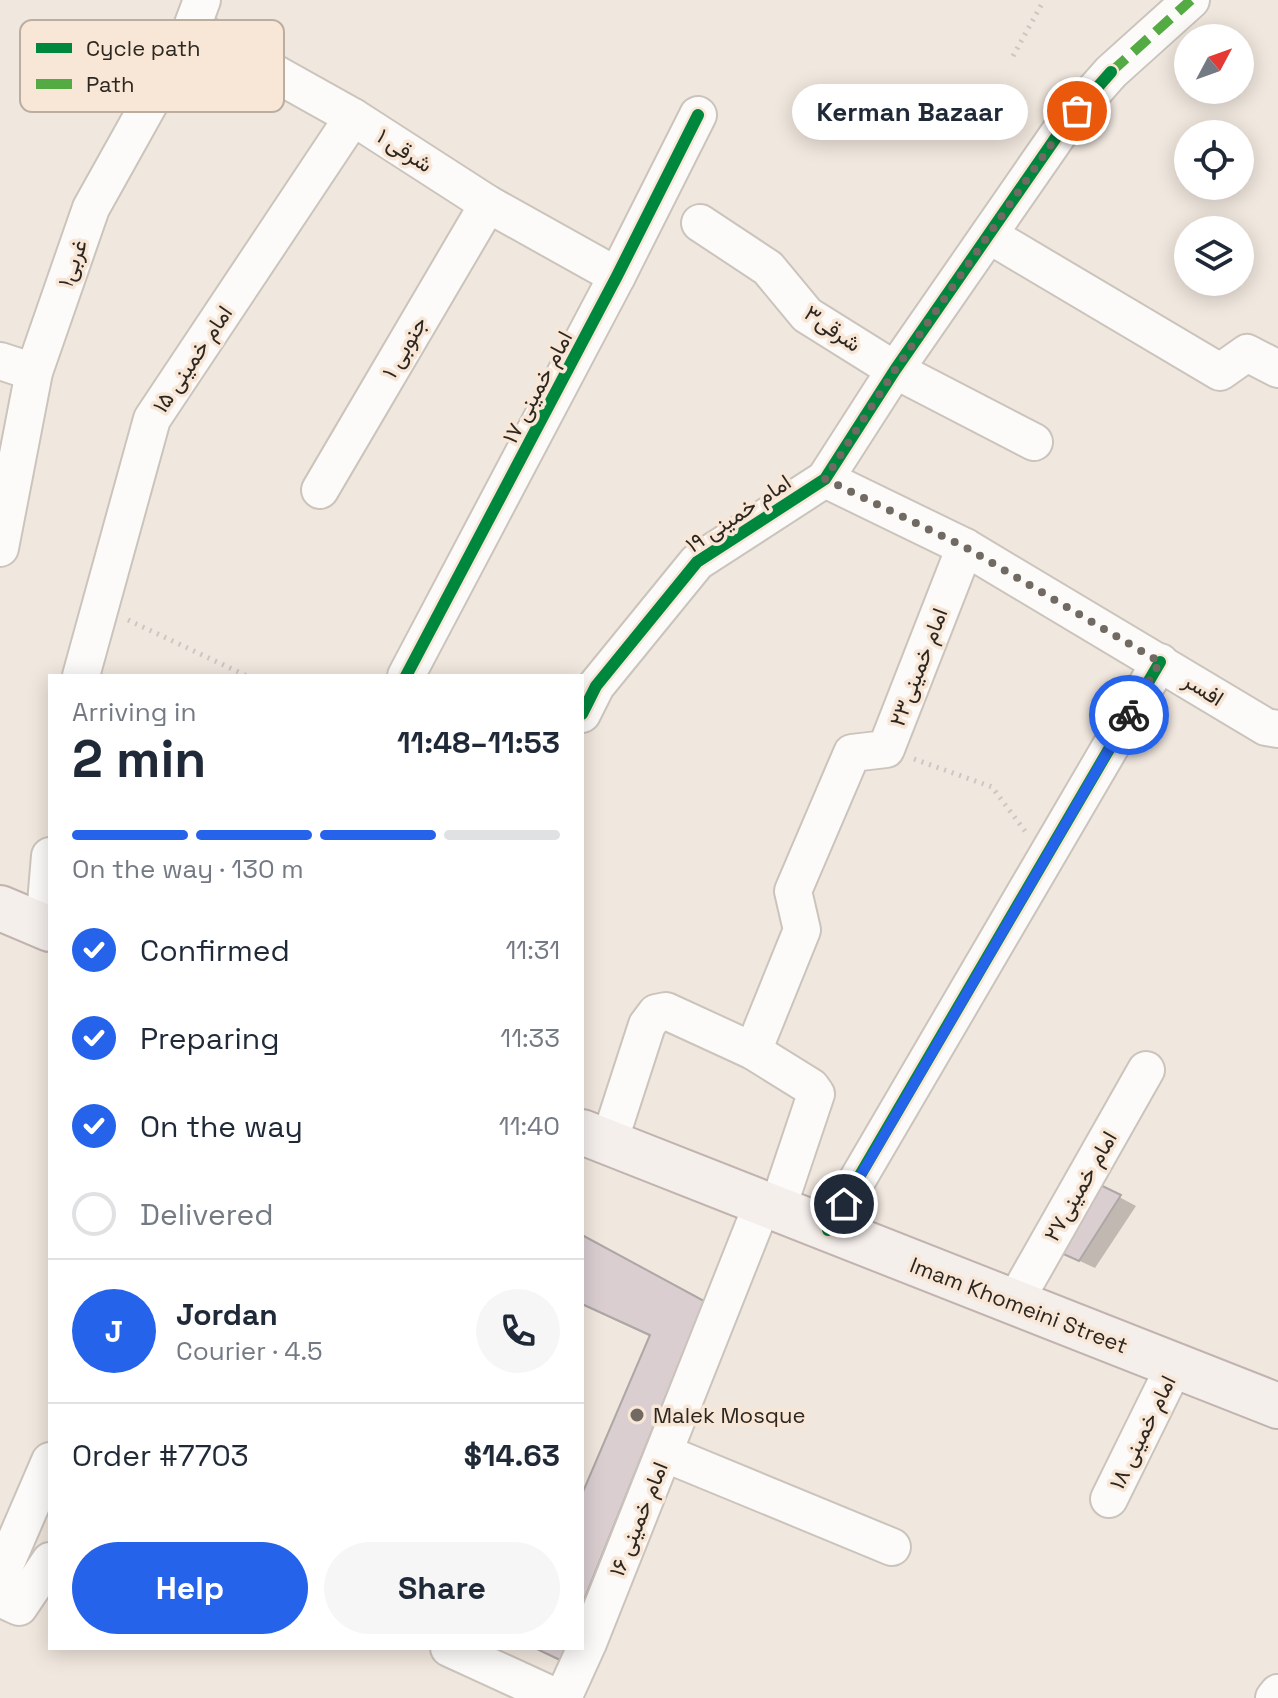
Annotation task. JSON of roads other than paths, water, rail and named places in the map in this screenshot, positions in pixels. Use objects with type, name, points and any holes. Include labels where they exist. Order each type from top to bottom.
[{"type":"main road","points":[[0,908],[47,928]]},
{"type":"main road","points":[[0,940],[47,928]]},
{"type":"main road","name":"Imam Khomeini Street","points":[[595,1137],[1278,1406]]},
{"type":"street","name":"امام خمینی ۱۹","points":[[584,710],[596,686],[697,562],[825,479],[895,370],[1066,123],[1111,72],[1191,0]]},
{"type":"street","name":"۱ شرقی","points":[[284,71],[488,204],[617,276]]},
{"type":"street","name":"غربی۱","points":[[0,548],[34,372],[91,208],[143,112]]},
{"type":"street","name":"امام خمینی ۱۷","points":[[407,674],[617,276],[698,115]]},
{"type":"street","name":"امام خمینی ۱۵","points":[[82,674],[152,419],[353,117]]},
{"type":"street","name":"۱ جنوبی","points":[[320,490],[488,204]]},
{"type":"street","name":"شرقی۳","points":[[700,223],[768,268],[807,315],[895,370],[1034,442]]},
{"type":"street","points":[[989,235],[1220,372],[1247,353],[1278,369]]},
{"type":"street","points":[[0,361],[34,372]]},
{"type":"street","name":"افسر","points":[[825,479],[965,547],[1266,727],[1278,729]]},
{"type":"street","name":"امام خمینی۲۳","points":[[753,1051],[802,930],[793,891],[852,753],[886,749],[965,547]]},
{"type":"street","points":[[828,1230],[1160,662]]},
{"type":"street","points":[[47,928],[48,904]]},
{"type":"street","points":[[595,1137],[647,1025],[656,1013],[666,1011],[753,1051]]},
{"type":"street","name":"امام خمینی ۱۶","points":[[560,1698],[588,1643],[664,1453],[816,1094],[811,1087],[753,1051]]},
{"type":"street","name":"امام خمینی۲۷","points":[[1014,1303],[1146,1070]]},
{"type":"street","name":"امام خمینی ۱۸","points":[[1109,1499],[1175,1365]]},
{"type":"street","points":[[664,1453],[892,1547]]},
{"type":"street","points":[[0,1577],[48,1466]]},
{"type":"street","points":[[0,1598],[19,1607],[48,1564]]},
{"type":"street","points":[[453,1650],[560,1698]]},
{"type":"street","points":[[1274,1698],[1278,1693]]},
{"type":"place","name":"Kerman Bazaar","points":[[1077,111]]},
{"type":"place","name":"Malek Mosque","points":[[637,1415]]}]
